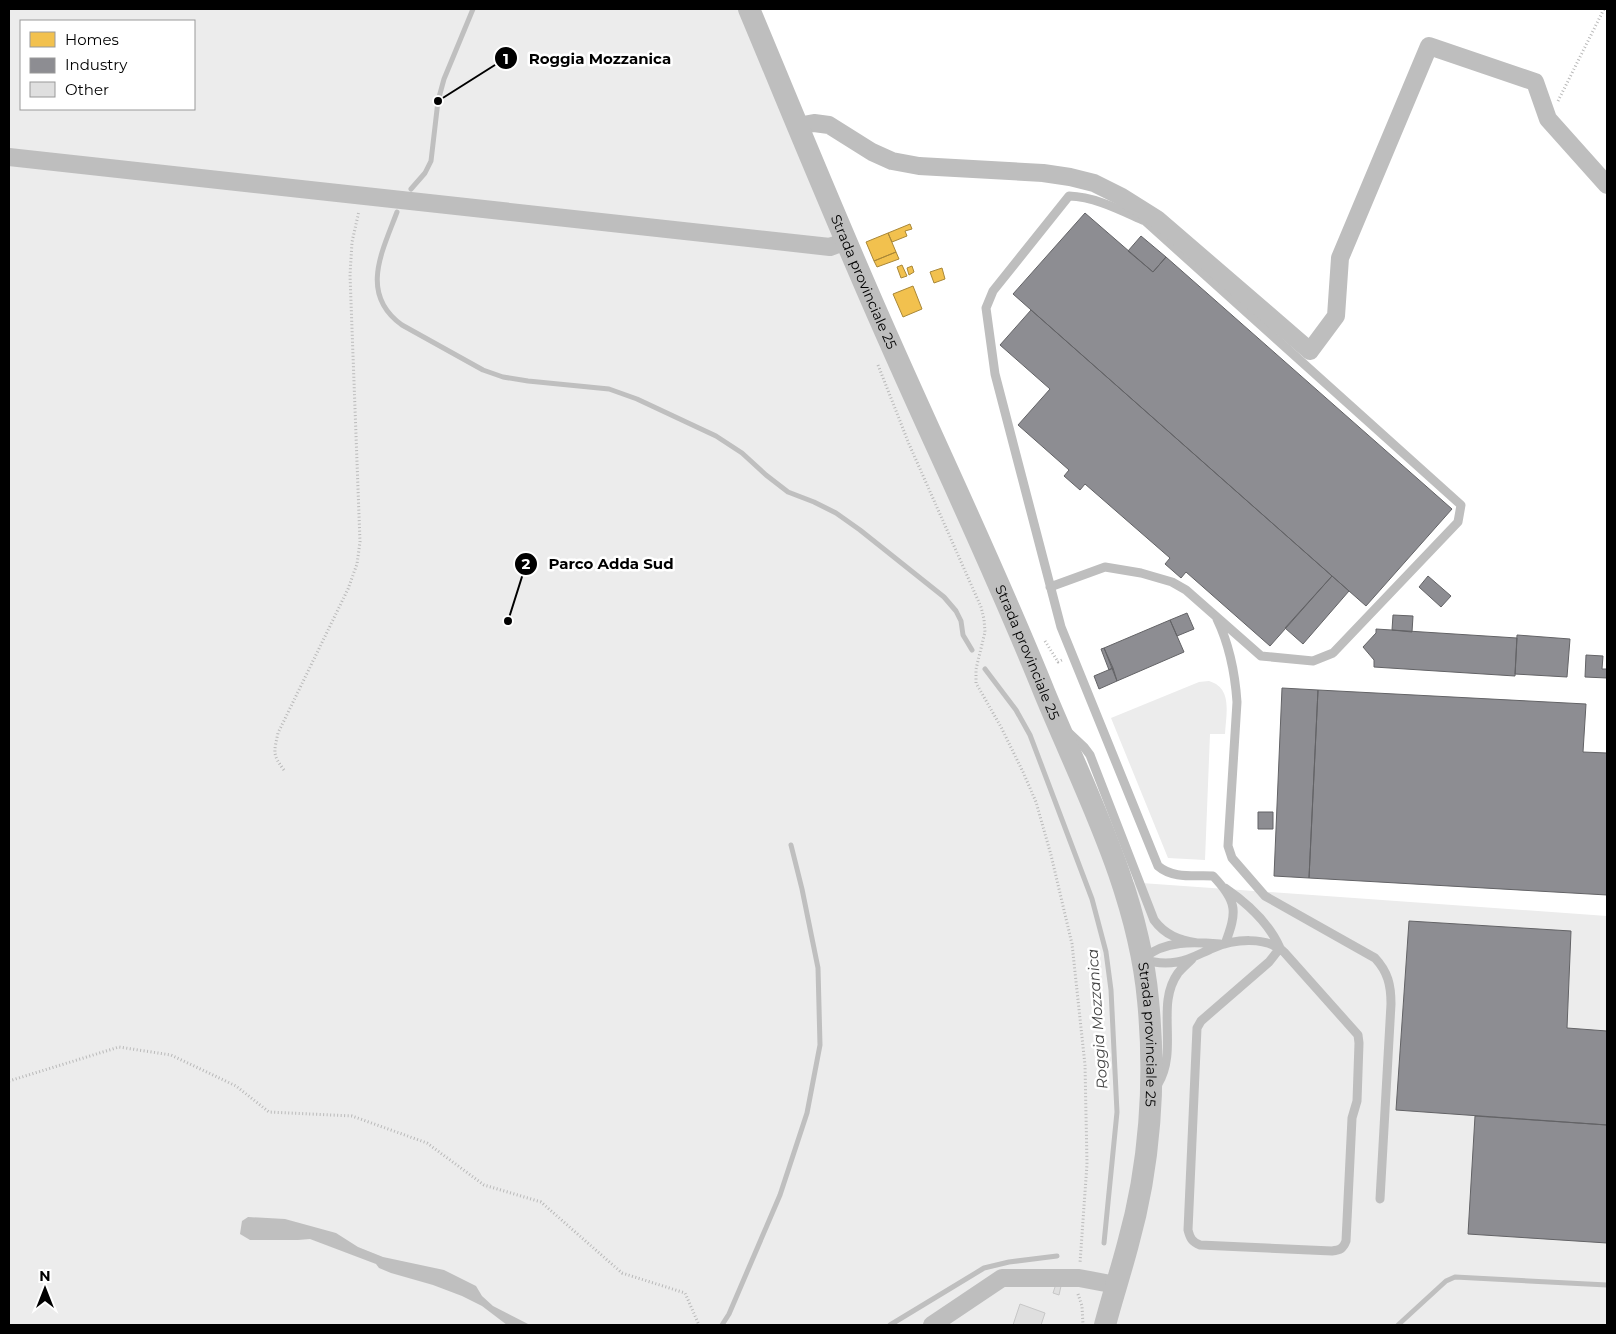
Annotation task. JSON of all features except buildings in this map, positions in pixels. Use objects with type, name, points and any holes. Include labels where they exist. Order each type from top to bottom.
[{"type":"street","name":"Strada provinciale 25","points":[[750,9],[888,339],[994,572],[1116,865],[1133,918],[1148,998],[1152,1095],[1136,1212],[1104,1325]]},
{"type":"street","points":[[798,126],[814,123],[829,125],[892,161],[919,166],[1043,173],[1094,183],[1122,197],[1157,219],[1310,351],[1336,316],[1340,258],[1429,46],[1535,82],[1548,119],[1607,185]]},
{"type":"street","points":[[9,157],[830,247],[846,241]]},
{"type":"street","points":[[932,1325],[1002,1278],[1078,1278],[1116,1285]]},
{"type":"lane","points":[[1050,587],[1105,567],[1141,573],[1172,582],[1186,590],[1261,656],[1313,661],[1332,654],[1458,522],[1461,505],[1145,221],[1112,206],[1085,197],[1069,196],[993,291],[986,308],[995,374],[1050,587],[1061,627],[1158,866],[1165,872],[1178,876],[1213,876],[1224,888],[1242,899],[1273,934],[1280,948],[1356,1032],[1359,1039],[1357,1101],[1352,1118],[1346,1241],[1340,1250],[1200,1245],[1190,1238],[1188,1230],[1197,1028],[1201,1022],[1268,962],[1280,948]]},
{"type":"lane","points":[[1214,615],[1228,649],[1236,685],[1237,702],[1228,846],[1232,858],[1265,896],[1375,958],[1382,966],[1389,981],[1391,1004],[1380,1199]]},
{"type":"lane","points":[[1057,724],[1076,738],[1090,755],[1154,920],[1174,937],[1197,943]]},
{"type":"lane","points":[[1142,959],[1175,963],[1225,944],[1234,912],[1224,888]]},
{"type":"lane","points":[[1142,959],[1161,948],[1182,943],[1225,944],[1260,941],[1280,948]]},
{"type":"lane","points":[[1152,1095],[1160,1081],[1168,1056],[1168,1008],[1172,984],[1177,975],[1194,957]]},
{"type":"path","points":[[1548,119],[1604,9]]},
{"type":"path","points":[[284,770],[275,759],[278,733],[348,589],[357,564],[360,542],[350,274],[352,242],[364,196]]},
{"type":"path","points":[[877,363],[909,444],[981,607],[985,632],[976,669],[976,683],[1023,772],[1036,802],[1052,856],[1072,944],[1085,1065],[1087,1154],[1077,1292],[1082,1306],[1083,1325]]},
{"type":"path","points":[[9,1081],[119,1047],[170,1055],[236,1086],[269,1112],[352,1116],[427,1143],[484,1185],[541,1202],[622,1273],[685,1293],[700,1325]]},
{"type":"shaded area","points":[[9,9],[744,9],[985,570],[1113,881],[1607,916],[1607,1325],[9,1325]]},
{"type":"shaded area","points":[[1209,681],[1217,684],[1222,689],[1227,710],[1225,734],[1210,734],[1205,860],[1168,858],[1111,718],[1199,682]]},
{"type":"shaded area","points":[[248,1217],[285,1219],[336,1233],[358,1247],[383,1257],[444,1270],[476,1286],[482,1296],[493,1306],[530,1325],[507,1325],[482,1306],[462,1296],[433,1285],[391,1273],[379,1268],[376,1264],[310,1239],[250,1240],[240,1234],[242,1221]]},
{"type":"waterway","name":"Roggia Mozzanica","points":[[411,189],[425,173],[431,161],[438,101],[444,79],[473,9]]},
{"type":"waterway","name":"Roggia Mozzanica","points":[[397,212],[381,257],[378,286],[381,300],[389,313],[402,325],[483,370],[503,377],[528,381],[609,389],[637,399],[716,436],[742,453],[788,492],[836,513],[944,597],[956,611],[961,621],[963,635],[972,650]]},
{"type":"waterway","name":"Roggia Mozzanica","points":[[985,669],[1016,710],[1030,735],[1092,899],[1106,952],[1111,990],[1117,1112],[1104,1243]]},
{"type":"waterway","points":[[722,1325],[729,1314],[780,1195],[807,1113],[820,1045],[818,968],[791,845]]},
{"type":"waterway","points":[[890,1325],[984,1268],[1009,1262],[1057,1256]]},
{"type":"waterway","points":[[1398,1325],[1446,1281],[1455,1277],[1607,1285]]},
{"type":"place","name":"Roggia Mozzanica","points":[[438,101]]},
{"type":"place","name":"Parco Adda Sud","points":[[508,621]]}]
